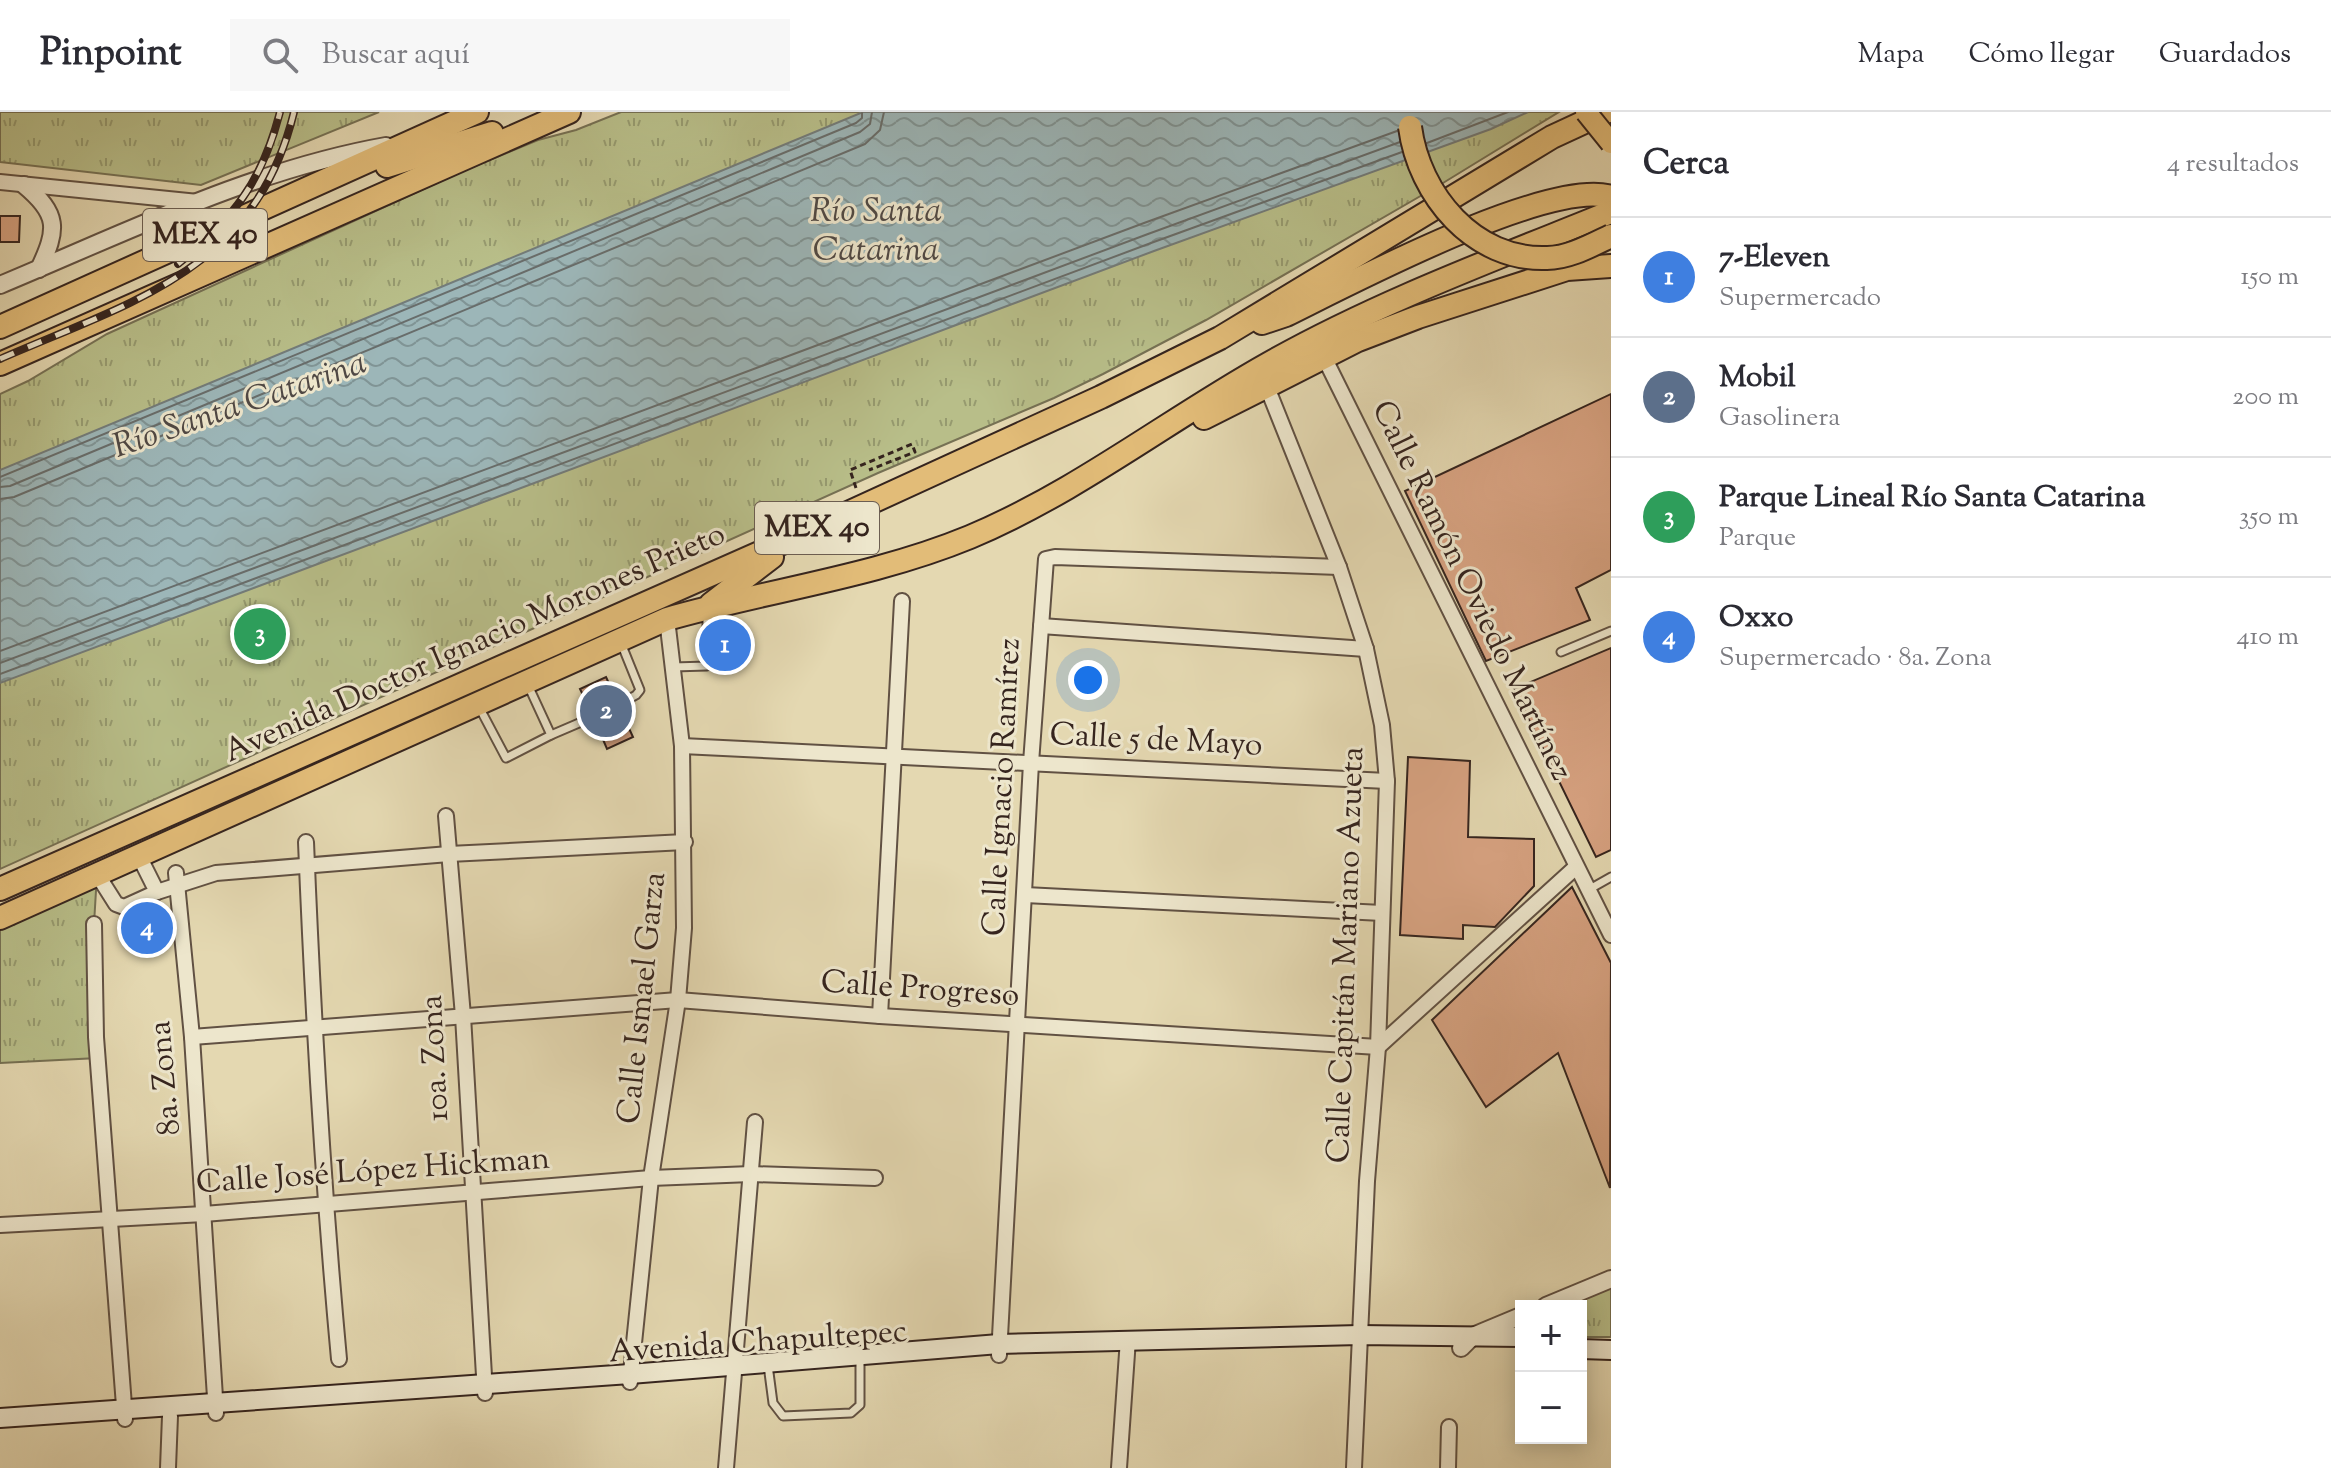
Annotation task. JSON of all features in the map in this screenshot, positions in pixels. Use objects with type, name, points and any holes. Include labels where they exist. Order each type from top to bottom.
[{"type":"highway","name":"MEX 40","points":[[0,327],[477,112]]},
{"type":"highway","points":[[293,195],[558,112]]},
{"type":"highway","name":"MEX 40","points":[[0,364],[569,112]]},
{"type":"highway","points":[[1411,112],[1412,142],[1425,180],[1445,211],[1477,237],[1521,257],[1551,259],[1611,236]]},
{"type":"highway","name":"Avenida Doctor Ignacio Morones Prieto","points":[[0,889],[800,535],[1101,397],[1220,338],[1552,137],[1606,112]]},
{"type":"highway","points":[[1220,338],[1286,315],[1451,236],[1518,211],[1574,195],[1594,193],[1611,197]]},
{"type":"highway","points":[[1263,377],[1313,340],[1438,280],[1611,212]]},
{"type":"highway","points":[[1263,377],[1324,357],[1418,317],[1567,269],[1611,266]]},
{"type":"highway","name":"Avenida Doctor Ignacio Morones Prieto","points":[[0,918],[667,619],[707,607],[843,578],[968,538],[1043,503],[1164,428],[1208,417],[1263,377]]},
{"type":"highway","points":[[707,607],[800,535]]},
{"type":"main road","points":[[1586,112],[1611,143]]},
{"type":"main road","points":[[1587,1337],[1611,1337]]},
{"type":"main road","points":[[1467,1342],[1515,1338]]},
{"type":"main road","name":"Avenida Chapultepec","points":[[0,1428],[124,1414],[170,1416],[216,1408],[999,1349],[1359,1341],[1467,1342],[1515,1348]]},
{"type":"main road","points":[[1587,1349],[1611,1350]]},
{"type":"main road","points":[[0,1418],[216,1408]]},
{"type":"street","points":[[0,285],[198,202],[296,166],[411,142]]},
{"type":"street","points":[[0,182],[198,202]]},
{"type":"street","points":[[24,185],[44,201],[53,222],[51,244],[39,269]]},
{"type":"street","name":"Calle Ramón Oviedo Martínez","points":[[1324,357],[1611,935]]},
{"type":"street","name":"Calle Capitán Mariano Azueta","points":[[1263,377],[1339,567],[1366,649],[1382,725],[1387,781],[1378,1047],[1354,1468]]},
{"type":"street","name":"Calle Ignacio Ramírez","points":[[999,1349],[1031,763],[1046,559],[1339,567]]},
{"type":"street","points":[[880,1016],[902,601]]},
{"type":"street","name":"Calle Ismael Garza","points":[[630,1378],[651,1178],[678,1000],[684,928],[682,746],[667,619]]},
{"type":"street","points":[[1041,626],[1366,649]]},
{"type":"street","name":"Calle 5 de Mayo","points":[[682,746],[1387,781]]},
{"type":"street","name":"10a. Zona","points":[[446,816],[463,1016],[485,1388]]},
{"type":"street","points":[[306,842],[313,1027],[339,1359]]},
{"type":"street","points":[[97,874],[119,906],[129,905],[157,892],[177,878],[216,873],[449,854],[685,842]]},
{"type":"street","points":[[139,856],[157,892]]},
{"type":"street","points":[[1378,1047],[1576,867]]},
{"type":"street","name":"8a. Zona","points":[[177,878],[192,1037],[216,1408]]},
{"type":"street","points":[[1025,895],[1382,913]]},
{"type":"street","points":[[94,924],[96,1037],[124,1414]]},
{"type":"street","name":"Calle Progreso","points":[[192,1037],[678,1000],[880,1016],[1378,1047]]},
{"type":"street","points":[[726,1468],[755,1122]]},
{"type":"street","name":"Calle José López Hickman","points":[[0,1225],[204,1214],[651,1178],[751,1174],[875,1178]]},
{"type":"street","points":[[1560,1300],[1611,1279]]},
{"type":"street","points":[[1467,1342],[1515,1319]]},
{"type":"street","points":[[1119,1468],[1128,1344]]},
{"type":"street","points":[[168,1468],[170,1416]]},
{"type":"street","points":[[1448,1468],[1449,1427]]},
{"type":"lane","points":[[673,667],[707,666],[707,607]]},
{"type":"lane","points":[[1561,652],[1611,631]]},
{"type":"lane","points":[[618,705],[640,690],[619,639]]},
{"type":"lane","points":[[526,681],[551,735]]},
{"type":"lane","points":[[477,703],[506,758],[593,717]]},
{"type":"lane","points":[[1588,890],[1611,877]]},
{"type":"lane","points":[[768,1368],[773,1403],[783,1416],[851,1413],[860,1405],[860,1360]]},
{"type":"path","points":[[850,470],[912,444],[915,452],[869,470]]},
{"type":"green space","points":[[0,112],[379,112],[201,185],[0,162]]},
{"type":"green space","points":[[621,112],[1559,112],[1206,320],[1054,398],[878,473],[0,869],[0,394],[107,334],[463,171],[538,140],[576,130]]},
{"type":"green space","points":[[97,874],[94,924],[98,1058],[0,1063],[0,918]]},
{"type":"green space","points":[[1611,1279],[1611,1337],[1587,1337],[1587,1300],[1560,1300]]},
{"type":"water","name":"Río Santa Catarina","points":[[863,112],[1528,112],[1491,129],[1154,251],[0,683],[0,470]]},
{"type":"building","points":[[0,216],[20,216],[19,242],[0,242]]},
{"type":"building","points":[[1611,394],[1611,570],[1576,588],[1590,620],[1486,661],[1405,491]]},
{"type":"building","points":[[1611,648],[1611,850],[1596,857],[1514,689]]},
{"type":"building","points":[[606,677],[616,699],[612,707],[615,711],[621,711],[633,737],[607,749],[596,723],[599,714],[591,711],[580,689]]},
{"type":"building","points":[[1408,757],[1470,761],[1468,837],[1534,839],[1534,886],[1495,927],[1463,925],[1463,939],[1400,935]]},
{"type":"building","points":[[1572,887],[1611,963],[1610,1188],[1558,1053],[1486,1107],[1432,1020]]},
{"type":"railway","points":[[178,264],[215,231],[243,197],[264,159],[280,112]]},
{"type":"railway","points":[[0,359],[141,297],[182,273],[219,245],[250,210],[276,166],[294,112]]},
{"type":"place","name":"Parque Lineal Río Santa Catarina","points":[[260,634]]},
{"type":"place","name":"7-Eleven","points":[[725,645]]},
{"type":"place","name":"Mobil","points":[[606,711]]},
{"type":"place","name":"Oxxo","points":[[147,928]]}]
